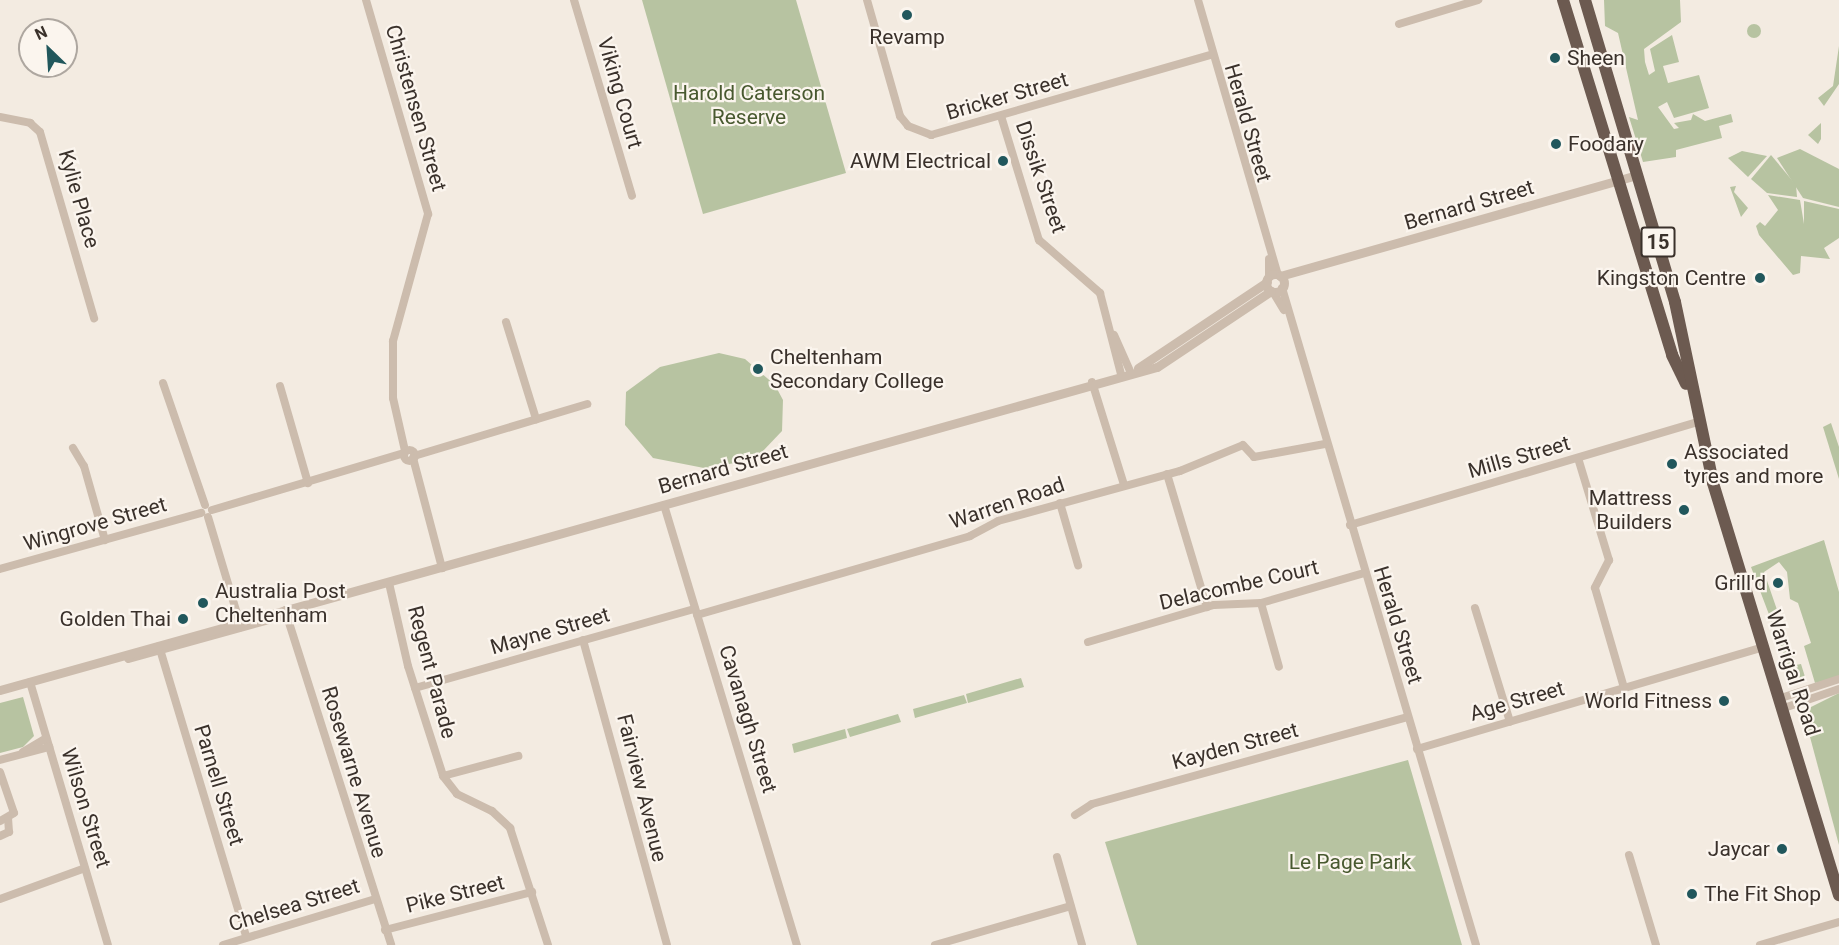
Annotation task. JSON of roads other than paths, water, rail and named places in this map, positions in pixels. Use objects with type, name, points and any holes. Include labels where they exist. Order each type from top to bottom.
[{"type":"highway","name":"Warrigal Road","points":[[1563,0],[1672,355],[1690,393]]},
{"type":"highway","name":"Warrigal Road","points":[[1585,0],[1677,311],[1690,393],[1698,422],[1839,895]]},
{"type":"street","name":"Christensen Street","points":[[366,0],[428,214],[393,341],[393,398],[442,568]]},
{"type":"street","name":"Viking Court","points":[[574,0],[632,196]]},
{"type":"street","name":"Bricker Street","points":[[867,0],[905,124],[936,135],[1210,55]]},
{"type":"street","name":"Herald Street","points":[[1198,0],[1210,55],[1269,255],[1275,283],[1476,945]]},
{"type":"street","points":[[1399,24],[1478,0]]},
{"type":"street","name":"Dissik Street","points":[[1001,116],[1040,240],[1097,288],[1125,373]]},
{"type":"street","name":"Kylie Place","points":[[0,117],[30,123],[40,132],[94,318]]},
{"type":"street","name":"Bernard Street","points":[[0,690],[160,648],[240,623],[389,583],[1125,373],[1173,349],[1223,307],[1275,283],[1312,270],[1636,175]]},
{"type":"street","points":[[506,322],[536,419]]},
{"type":"street","points":[[1092,382],[1124,485]]},
{"type":"street","points":[[163,383],[205,505],[240,623]]},
{"type":"street","points":[[280,386],[308,483]]},
{"type":"street","name":"Wingrove Street","points":[[0,569],[207,513],[586,405]]},
{"type":"street","name":"Mills Street","points":[[1350,525],[1698,422]]},
{"type":"street","name":"Warren Road","points":[[696,612],[970,536],[1060,504],[1167,474],[1243,445],[1254,457],[1325,444]]},
{"type":"street","points":[[73,448],[84,466],[105,540]]},
{"type":"street","points":[[1578,458],[1609,560],[1595,588],[1624,688]]},
{"type":"street","points":[[1167,474],[1208,607]]},
{"type":"street","points":[[1060,504],[1078,565]]},
{"type":"street","name":"Cavanagh Street","points":[[664,505],[796,945]]},
{"type":"street","name":"Delacombe Court","points":[[1088,642],[1208,607],[1261,603],[1364,573]]},
{"type":"street","name":"Regent Parade","points":[[389,583],[415,688],[443,776],[457,794],[492,811],[510,828],[548,945]]},
{"type":"street","points":[[1261,603],[1279,668]]},
{"type":"street","points":[[1475,608],[1510,722]]},
{"type":"street","name":"Rosewarne Avenue","points":[[286,612],[391,945]]},
{"type":"street","name":"Mayne Street","points":[[415,688],[583,640],[696,612]]},
{"type":"street","name":"Fairview Avenue","points":[[583,640],[667,945]]},
{"type":"street","name":"Age Street","points":[[1417,749],[1764,647]]},
{"type":"street","name":"Parnell Street","points":[[160,648],[246,936]]},
{"type":"street","points":[[1782,703],[1839,680]]},
{"type":"street","name":"Wilson Street","points":[[30,682],[108,945]]},
{"type":"street","points":[[1782,703],[1839,689]]},
{"type":"street","name":"Kayden Street","points":[[1075,815],[1092,804],[1407,717]]},
{"type":"street","points":[[22,753],[46,738]]},
{"type":"street","points":[[0,760],[49,747]]},
{"type":"street","points":[[443,776],[518,756]]},
{"type":"street","points":[[0,772],[14,813],[4,819],[9,832],[0,836]]},
{"type":"street","points":[[1629,855],[1656,945]]},
{"type":"street","points":[[1057,856],[1082,945]]},
{"type":"street","points":[[0,899],[85,868]]},
{"type":"street","name":"Pike Street","points":[[386,930],[532,892]]},
{"type":"street","name":"Chelsea Street","points":[[224,945],[246,936],[375,899]]},
{"type":"street","points":[[935,945],[1071,906]]},
{"type":"street","points":[[1760,945],[1839,921]]},
{"type":"place","name":"Revamp","points":[[907,15]]},
{"type":"place","name":"Sheen","points":[[1555,58]]},
{"type":"place","name":"Foodary","points":[[1556,144]]},
{"type":"place","name":"AWM Electrical","points":[[1003,161]]},
{"type":"place","name":"Kingston Centre","points":[[1760,278]]},
{"type":"place","name":"Cheltenham Secondary College","points":[[758,369]]},
{"type":"place","name":"Associated tyres and more","points":[[1672,464]]},
{"type":"place","name":"Mattress Builders","points":[[1684,510]]},
{"type":"place","name":"Grill'd","points":[[1778,583]]},
{"type":"place","name":"Australia Post Cheltenham","points":[[203,603]]},
{"type":"place","name":"Golden Thai","points":[[183,619]]},
{"type":"place","name":"World Fitness","points":[[1724,701]]},
{"type":"place","name":"Jaycar","points":[[1782,849]]},
{"type":"place","name":"The Fit Shop","points":[[1692,894]]},
{"type":"park label","name":"Harold Caterson Reserve","points":[[749,105]]},
{"type":"park label","name":"Le Page Park","points":[[1350,862]]}]
